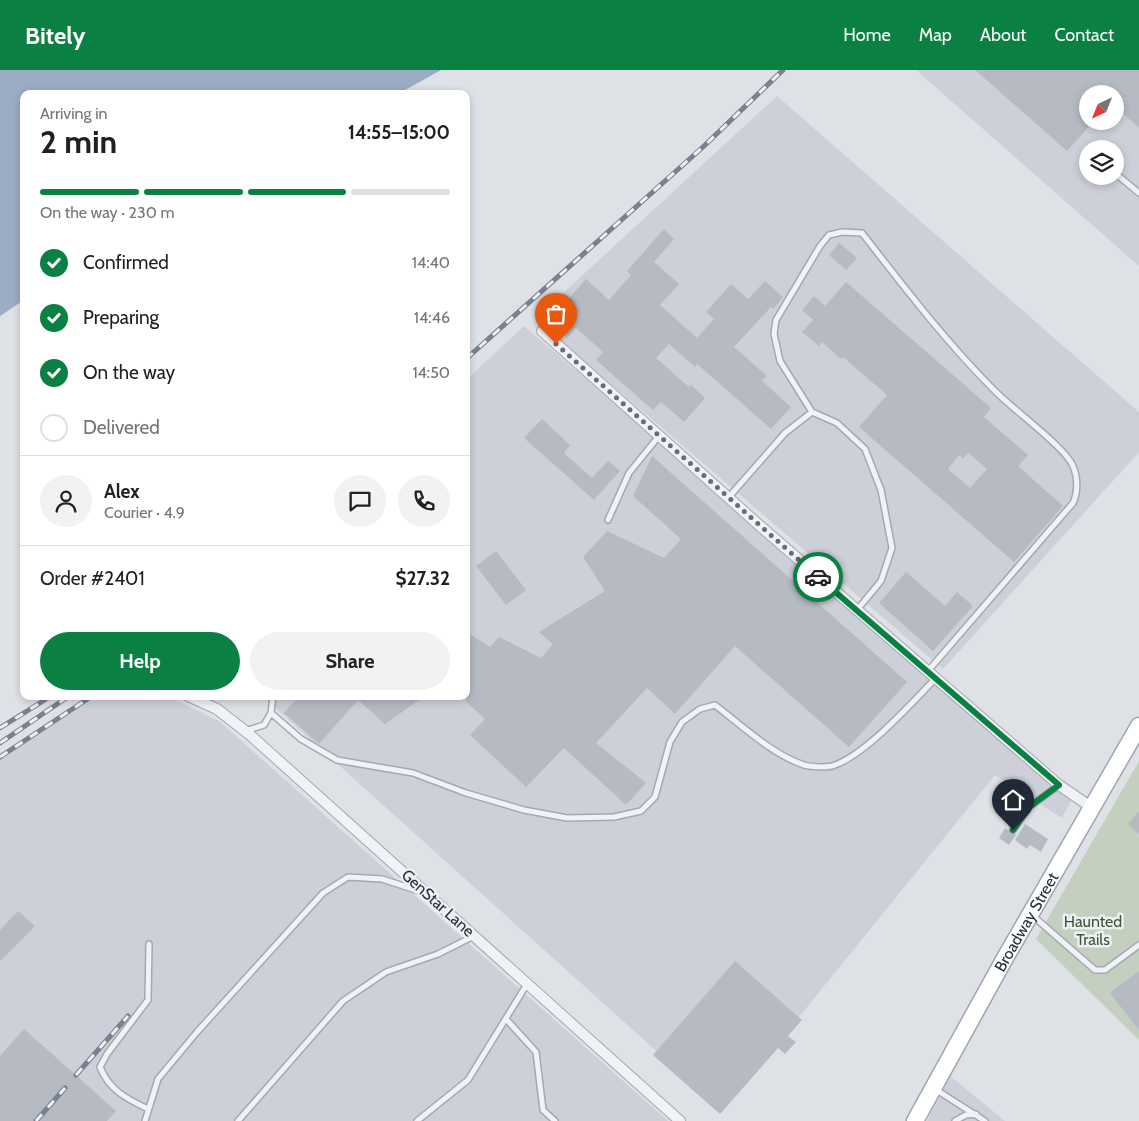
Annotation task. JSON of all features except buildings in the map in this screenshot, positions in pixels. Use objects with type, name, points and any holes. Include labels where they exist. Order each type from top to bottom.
[{"type":"main road","name":"Broadway Street","points":[[915,1121],[1091,807],[1139,726]]},
{"type":"street","points":[[542,331],[728,498],[857,610],[1059,785],[1091,807]]},
{"type":"street","name":"GenStar Lane","points":[[197,700],[217,709],[245,731],[680,1121]]},
{"type":"lane","points":[[1124,180],[1139,193]]},
{"type":"lane","points":[[271,713],[301,739],[337,760],[414,773],[466,794],[524,810],[567,818],[614,817],[641,811],[655,797],[670,742],[682,722],[700,709],[716,705],[764,743],[805,765],[832,766],[850,758],[904,712],[1073,503],[1077,494],[1073,466],[1062,451],[992,389],[931,320],[862,233],[855,231],[829,235],[820,246],[776,320],[774,334],[780,361],[812,412],[837,423],[865,449],[881,490],[892,548],[881,581],[857,610]]},
{"type":"lane","points":[[728,498],[785,434],[812,412]]},
{"type":"lane","points":[[608,520],[629,472],[659,436]]},
{"type":"lane","points":[[245,731],[264,726],[271,713],[273,700]]},
{"type":"lane","points":[[1013,830],[1029,807],[1059,785]]},
{"type":"lane","points":[[145,1121],[158,1078],[197,1032],[323,893],[348,877],[382,879],[427,894]]},
{"type":"lane","points":[[1031,914],[1095,970],[1105,970],[1139,945]]},
{"type":"lane","points":[[238,1121],[343,1001],[386,972],[438,954],[474,936]]},
{"type":"lane","points":[[148,1109],[130,1101],[115,1090],[106,1080],[100,1067],[107,1054],[148,1000],[149,944]]},
{"type":"lane","points":[[418,1121],[468,1080],[528,984]]},
{"type":"lane","points":[[506,1019],[536,1052],[542,1081],[543,1110],[555,1121]]},
{"type":"lane","points":[[933,1087],[985,1121]]},
{"type":"lane","points":[[955,1121],[966,1115],[977,1114]]},
{"type":"shaded area","points":[[916,70],[1139,70],[1139,266]]},
{"type":"shaded area","points":[[777,96],[1139,412],[1139,452],[943,669],[535,319]]},
{"type":"shaded area","points":[[524,326],[1074,795],[1062,818],[995,775],[723,1111],[266,700],[470,700],[470,376]]},
{"type":"shaded area","points":[[91,700],[175,700],[219,721],[668,1121],[0,1121],[0,758]]},
{"type":"shaded area","points":[[950,1076],[1005,1121],[927,1121]]},
{"type":"green space","name":"Haunted Trails","points":[[1139,761],[1139,1040],[1036,939]]},
{"type":"water","points":[[0,70],[441,70],[405,90],[20,90],[20,303],[0,316]]},
{"type":"railway","points":[[470,355],[703,147],[783,70]]},
{"type":"railway","points":[[0,728],[45,700]]},
{"type":"railway","points":[[0,743],[63,700]]},
{"type":"railway","points":[[0,757],[86,700]]},
{"type":"railway","points":[[76,1075],[128,1016]]},
{"type":"railway","points":[[36,1121],[65,1088]]},
{"type":"way so far","points":[[556,344],[818,577]]},
{"type":"route","points":[[818,577],[1059,785],[1029,807],[1013,830]]}]
